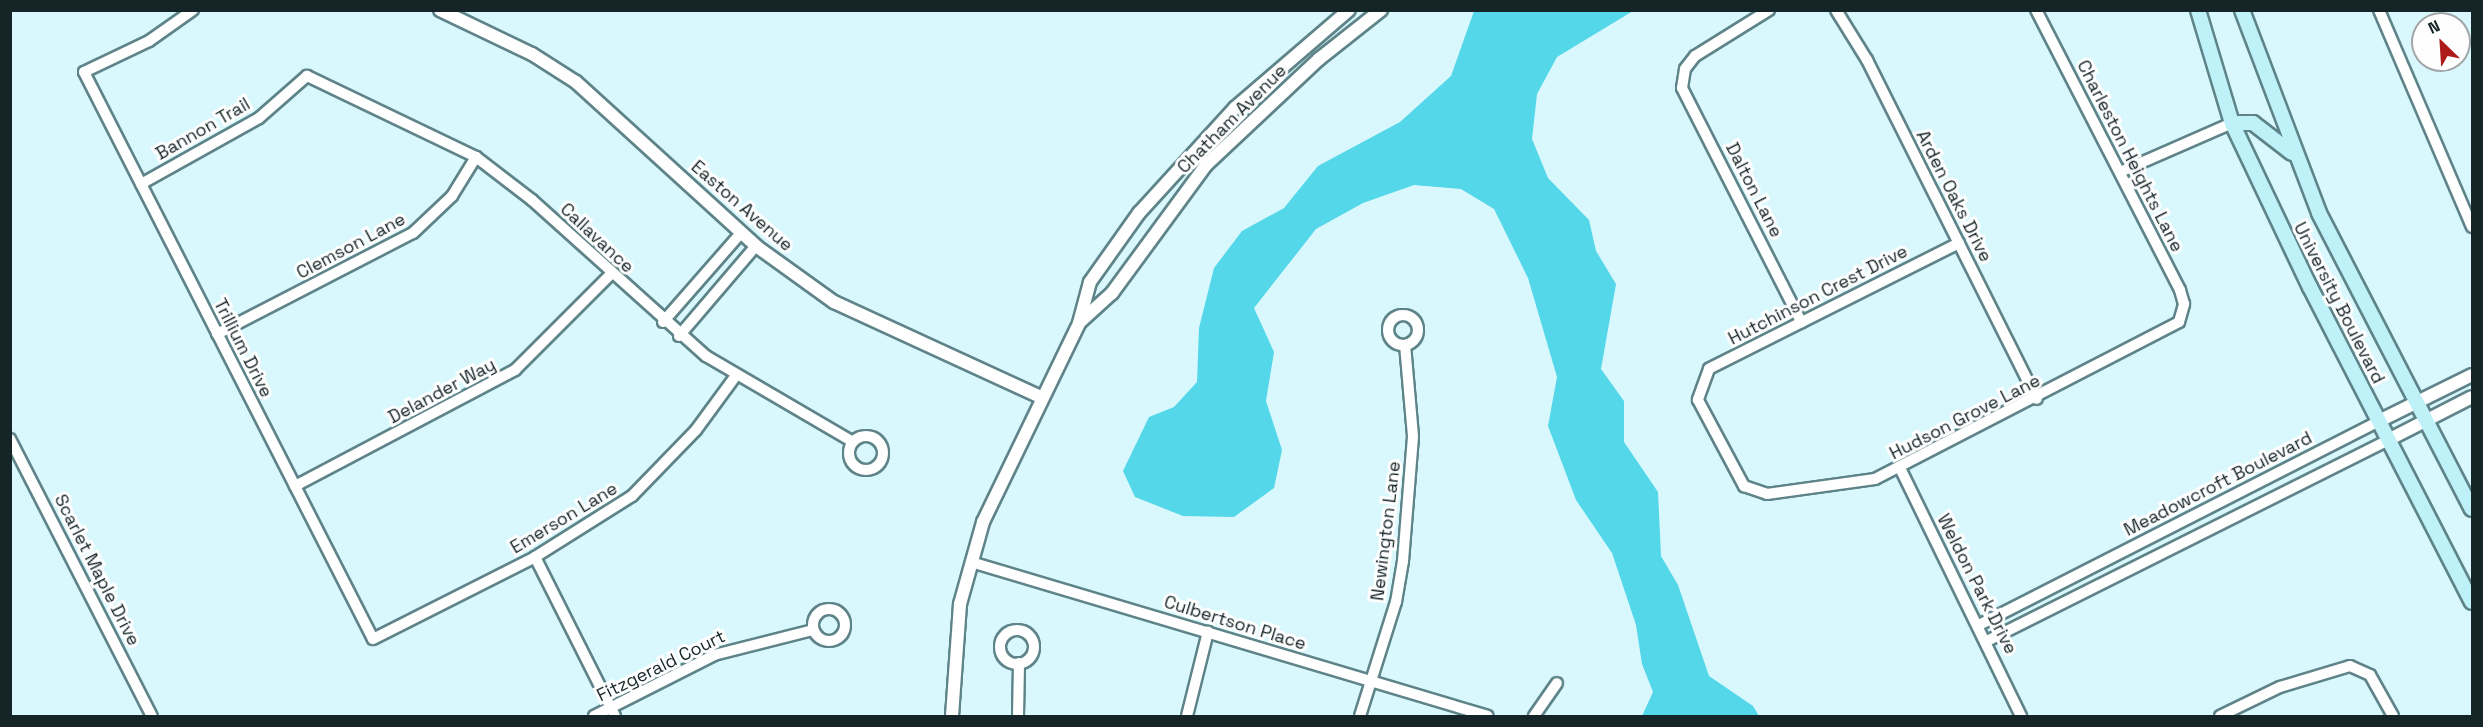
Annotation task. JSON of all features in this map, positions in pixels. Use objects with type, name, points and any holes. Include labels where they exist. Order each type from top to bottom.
[{"type":"main road","name":"University Boulevard","points":[[2198,10],[2232,123],[2388,440],[2472,602]]},
{"type":"main road","name":"University Boulevard","points":[[2242,10],[2294,154],[2424,421],[2472,509]]},
{"type":"main road","points":[[2232,123],[2253,123],[2294,154]]},
{"type":"street","name":"Trillium Drive","points":[[192,10],[149,41],[84,72],[373,639]]},
{"type":"street","name":"Easton Avenue","points":[[440,10],[532,54],[576,82],[756,246],[834,302],[1041,397]]},
{"type":"street","name":"Chatham Avenue","points":[[952,717],[960,604],[983,522],[1041,397],[1079,323],[1090,282],[1139,213],[1234,108],[1349,10]]},
{"type":"street","name":"Chatham Avenue","points":[[1079,323],[1112,293],[1206,165],[1319,59],[1381,10]]},
{"type":"street","name":"Dalton Lane","points":[[1769,10],[1695,56],[1683,73],[1686,100],[1801,322]]},
{"type":"street","name":"Arden Oaks Drive","points":[[1836,10],[1959,243],[2037,399]]},
{"type":"street","name":"Charleston Heights Lane","points":[[2036,10],[2183,298],[2180,320]]},
{"type":"street","points":[[2379,10],[2472,226]]},
{"type":"street","name":"Bannon Trail","points":[[141,184],[260,118],[307,76]]},
{"type":"street","name":"Callavance","points":[[307,76],[476,157],[532,200],[679,336],[735,377],[853,442]]},
{"type":"street","points":[[2120,172],[2232,123]]},
{"type":"street","name":"Clemson Lane","points":[[217,334],[413,233],[452,196],[476,157]]},
{"type":"street","points":[[663,322],[741,233]]},
{"type":"street","name":"Hutchinson Crest Drive","points":[[1749,489],[1735,477],[1702,411],[1700,384],[1719,363],[1959,243]]},
{"type":"street","points":[[679,336],[756,246]]},
{"type":"street","name":"Delander Way","points":[[295,486],[515,370],[611,274]]},
{"type":"street","name":"Hudson Grove Lane","points":[[1749,489],[1767,494],[1839,488],[1900,468],[2166,333],[2180,320]]},
{"type":"street","name":"Newington Lane","points":[[1360,717],[1396,602],[1405,539],[1413,436],[1405,345]]},
{"type":"street","name":"Meadowcroft Boulevard","points":[[1979,625],[2472,375]]},
{"type":"street","name":"Emerson Lane","points":[[373,639],[535,557],[632,496],[681,447],[735,377]]},
{"type":"street","name":"Meadowcroft Boulevard","points":[[1987,641],[2472,397]]},
{"type":"street","name":"Scarlet Maple Drive","points":[[10,439],[152,717]]},
{"type":"street","points":[[10,465],[21,460]]},
{"type":"street","name":"Weldon Park Drive","points":[[1900,468],[1987,641],[2021,717]]},
{"type":"street","points":[[535,557],[612,712]]},
{"type":"street","name":"Culbertson Place","points":[[971,562],[1488,717]]},
{"type":"street","name":"Fitzgerald Court","points":[[594,717],[612,712],[714,655],[813,630]]},
{"type":"street","points":[[1187,717],[1208,632]]},
{"type":"street","points":[[1018,717],[1019,663]]},
{"type":"street","points":[[2220,717],[2297,681],[2359,667],[2374,681],[2392,717]]},
{"type":"street","points":[[1534,717],[1557,683]]},
{"type":"water","points":[[1474,11],[1633,11],[1557,57],[1537,94],[1532,139],[1548,178],[1589,220],[1596,251],[1616,284],[1601,369],[1624,401],[1624,442],[1658,492],[1661,556],[1678,585],[1709,676],[1753,706],[1759,716],[1642,716],[1653,692],[1642,664],[1636,625],[1612,553],[1576,500],[1548,426],[1557,377],[1528,278],[1494,209],[1461,189],[1414,185],[1363,203],[1316,229],[1254,308],[1274,352],[1266,401],[1282,450],[1274,488],[1234,517],[1183,516],[1135,497],[1123,471],[1149,417],[1174,407],[1197,382],[1199,328],[1214,268],[1242,231],[1284,208],[1318,166],[1400,122],[1451,76]]}]
